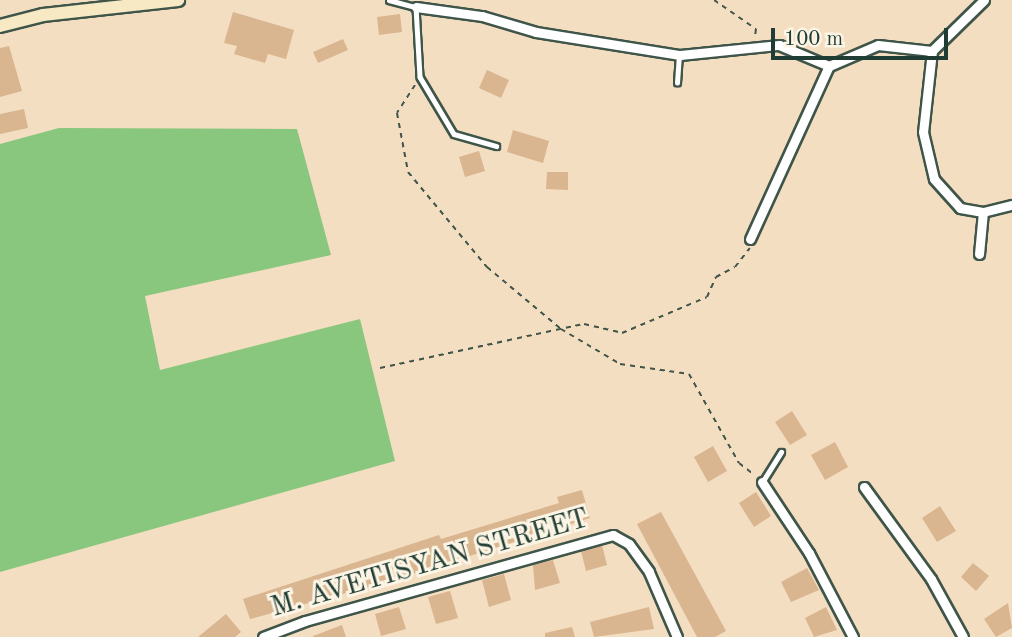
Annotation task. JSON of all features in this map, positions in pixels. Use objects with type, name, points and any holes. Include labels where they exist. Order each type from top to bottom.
[{"type":"main road","points":[[0,26],[99,4],[178,0]]},
{"type":"street","points":[[984,0],[932,51],[923,132],[926,155],[943,194],[960,208],[983,212],[1012,205]]},
{"type":"street","points":[[416,7],[482,16],[536,32],[680,55],[779,45],[828,66]]},
{"type":"street","points":[[750,239],[828,66],[878,45],[932,51]]},
{"type":"street","points":[[979,254],[983,212]]},
{"type":"street","points":[[762,482],[809,553],[853,637]]},
{"type":"street","points":[[864,487],[931,579],[963,637]]},
{"type":"street","name":"M. AVETISYAN STREET","points":[[263,637],[305,621],[612,535],[629,544],[649,572],[677,637]]},
{"type":"lane","points":[[389,0],[416,7],[420,77],[454,134],[496,146]]},
{"type":"lane","points":[[677,83],[680,55]]},
{"type":"lane","points":[[762,482],[781,452]]},
{"type":"path","points":[[714,0],[755,29]]},
{"type":"path","points":[[420,77],[397,113],[408,173],[487,268],[561,329],[620,364],[688,374],[739,463],[762,482]]},
{"type":"path","points":[[380,368],[584,324],[622,332],[707,297],[716,278],[750,251],[750,239]]},
{"type":"green space","points":[[59,128],[297,129],[331,255],[145,296],[160,370],[360,319],[395,461],[0,572],[0,144]]},
{"type":"building","points":[[233,12],[294,30],[286,59],[268,54],[265,63],[234,54],[237,46],[224,43]]},
{"type":"building","points":[[400,14],[402,32],[379,35],[377,17]]},
{"type":"building","points":[[343,39],[348,50],[318,63],[313,52]]},
{"type":"building","points":[[9,46],[22,91],[0,97],[0,48]]},
{"type":"building","points":[[487,70],[509,80],[501,98],[479,88]]},
{"type":"building","points":[[24,109],[28,128],[0,134],[0,114]]},
{"type":"building","points":[[513,130],[549,141],[543,163],[507,152]]},
{"type":"building","points":[[479,151],[485,171],[465,177],[459,157]]},
{"type":"building","points":[[547,172],[568,172],[568,190],[546,189]]},
{"type":"building","points":[[792,411],[807,435],[790,445],[775,422]]},
{"type":"building","points":[[835,442],[848,467],[825,480],[811,455]]},
{"type":"building","points":[[713,446],[727,471],[708,482],[694,457]]},
{"type":"building","points":[[582,490],[590,518],[394,580],[250,619],[243,599],[439,535],[441,539],[559,503],[557,497]]},
{"type":"building","points":[[756,492],[771,516],[754,527],[739,503]]},
{"type":"building","points":[[940,506],[956,531],[937,542],[922,518]]},
{"type":"building","points":[[661,512],[726,631],[715,637],[697,637],[637,524]]},
{"type":"building","points":[[602,545],[607,565],[586,571],[581,551]]},
{"type":"building","points":[[553,560],[560,583],[535,590],[533,565]]},
{"type":"building","points":[[973,563],[989,576],[976,591],[961,577]]},
{"type":"building","points":[[807,568],[819,590],[791,602],[781,582]]},
{"type":"building","points":[[504,574],[511,600],[489,607],[482,580]]},
{"type":"building","points":[[450,591],[458,618],[436,624],[428,597]]},
{"type":"building","points":[[1008,603],[1012,628],[996,637],[984,619]]},
{"type":"building","points":[[399,607],[406,629],[381,636],[375,614]]},
{"type":"building","points":[[649,607],[654,629],[594,637],[590,622]]},
{"type":"building","points":[[826,607],[837,630],[814,637],[805,618]]},
{"type":"building","points":[[226,614],[241,632],[235,637],[198,637]]},
{"type":"building","points":[[342,625],[346,637],[313,637],[313,636]]},
{"type":"building","points":[[572,627],[575,637],[545,637],[545,633]]}]
